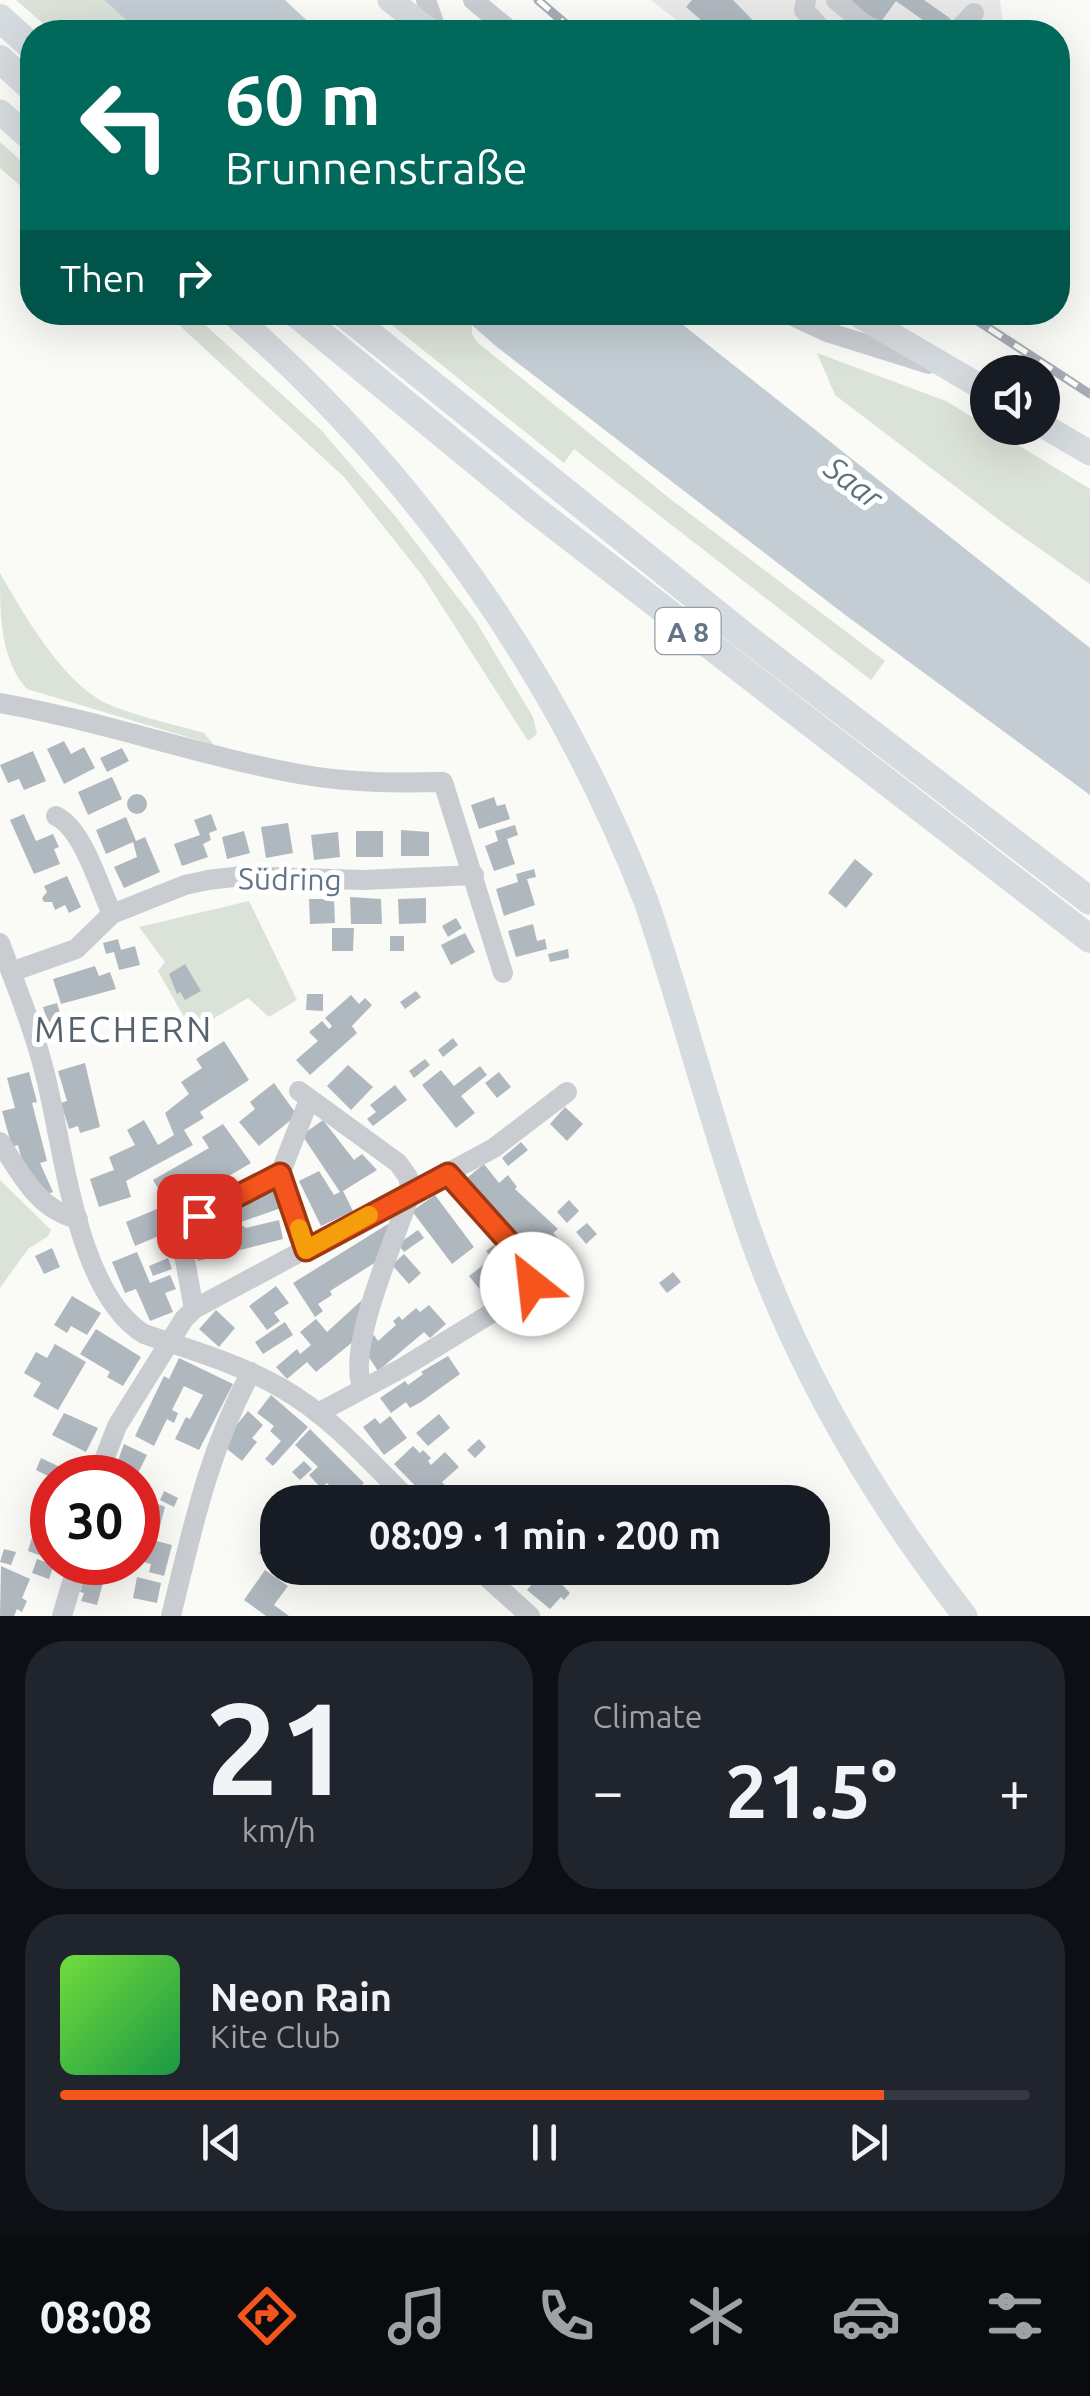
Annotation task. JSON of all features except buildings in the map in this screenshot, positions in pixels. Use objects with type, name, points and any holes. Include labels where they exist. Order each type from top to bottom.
[{"type":"highway","points":[[0,18],[20,36]]},
{"type":"highway","points":[[0,59],[20,77]]},
{"type":"highway","name":"A 8","points":[[310,325],[710,648],[1090,939]]},
{"type":"highway","name":"A 8","points":[[358,325],[714,612],[1090,901]]},
{"type":"main road","points":[[390,0],[418,20]]},
{"type":"main road","points":[[0,112],[20,130]]},
{"type":"main road","points":[[243,325],[348,426],[422,509],[489,600],[557,710],[587,767],[646,901],[754,1243],[796,1342],[850,1447],[915,1552],[965,1616]]},
{"type":"main road","points":[[875,325],[970,380]]},
{"type":"main road","points":[[1060,435],[1090,454]]},
{"type":"street","points":[[472,0],[497,20]]},
{"type":"street","points":[[836,0],[860,20]]},
{"type":"street","points":[[967,20],[974,13]]},
{"type":"street","points":[[812,325],[954,371]]},
{"type":"street","points":[[896,325],[954,371]]},
{"type":"street","points":[[0,702],[309,776],[356,782],[442,782],[502,972]]},
{"type":"street","points":[[56,816],[66,820],[76,832],[112,914]]},
{"type":"street","name":"Südring","points":[[11,972],[76,949],[112,914],[159,894],[208,880],[242,876],[364,880],[474,875]]},
{"type":"street","points":[[0,943],[45,1074],[88,1254],[112,1304],[131,1326],[250,1372],[284,1390],[318,1413],[394,1485]]},
{"type":"street","points":[[106,1455],[117,1426],[194,1309],[448,1174],[509,1138],[567,1092]]},
{"type":"street","points":[[306,1250],[280,1174],[304,1095],[398,1163],[412,1192],[371,1303],[358,1370],[363,1388]]},
{"type":"street","points":[[0,1142],[43,1202],[78,1219]]},
{"type":"street","points":[[194,1309],[180,1233],[222,1202],[280,1174]]},
{"type":"street","points":[[318,1413],[471,1327],[526,1292],[532,1284],[532,1271],[525,1260],[448,1174]]},
{"type":"street","points":[[171,1616],[209,1465],[250,1372]]},
{"type":"street","points":[[62,1616],[71,1585]]},
{"type":"street","points":[[496,1585],[530,1616]]},
{"type":"shaded area","points":[[16,0],[104,0],[126,20],[39,20]]},
{"type":"shaded area","points":[[651,0],[1000,0],[1002,20],[677,20]]},
{"type":"shaded area","points":[[0,142],[20,160],[20,186],[0,168]]},
{"type":"shaded area","points":[[179,325],[205,325],[321,430],[396,517],[475,620],[533,717],[537,734],[528,741],[422,575],[344,477]]},
{"type":"shaded area","points":[[392,325],[472,325],[477,342],[669,498],[885,661],[871,680],[574,449],[564,463]]},
{"type":"shaded area","points":[[817,353],[946,401],[970,416],[970,445],[1018,445],[1090,489],[1090,584],[1006,525],[835,395]]},
{"type":"shaded area","points":[[0,573],[56,660],[85,689],[122,710],[204,733],[214,745],[27,689],[7,650],[1,620]]},
{"type":"shaded area","points":[[249,901],[297,1000],[269,1017],[248,998],[192,1031],[158,971],[165,962],[139,927]]},
{"type":"shaded area","points":[[0,1180],[51,1230],[28,1249],[0,1288]]},
{"type":"water","points":[[104,0],[285,0],[306,20],[126,20]]},
{"type":"water","name":"Saar","points":[[472,325],[683,325],[1090,648],[1090,795],[844,614]]},
{"type":"railway","points":[[538,0],[561,20]]},
{"type":"railway","points":[[984,325],[1090,394]]},
{"type":"slow traffic","points":[[299,1228],[306,1250],[369,1215]]},
{"type":"district","name":"MECHERN","points":[[124,1029]]},
{"type":"route","points":[[199,1216],[280,1174],[306,1250],[448,1174],[525,1260],[532,1271],[532,1284]]}]
